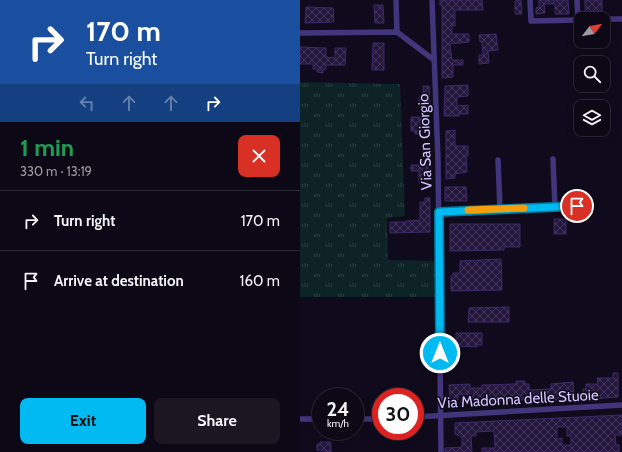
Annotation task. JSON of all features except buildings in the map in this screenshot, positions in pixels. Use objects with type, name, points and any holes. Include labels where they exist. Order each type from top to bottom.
[{"type":"street","points":[[396,0],[397,32]]},
{"type":"street","name":"Via San Giorgio","points":[[432,0],[439,212],[441,452]]},
{"type":"street","points":[[530,0],[531,21],[574,20]]},
{"type":"street","points":[[577,0],[579,12]]},
{"type":"street","points":[[610,19],[622,19]]},
{"type":"street","points":[[300,32],[397,32],[434,60]]},
{"type":"street","points":[[553,159],[555,207]]},
{"type":"street","points":[[498,160],[500,209]]},
{"type":"street","points":[[439,212],[577,206]]},
{"type":"street","name":"Via Madonna delle Stuoie","points":[[424,416],[622,405]]},
{"type":"street","points":[[300,419],[312,419]]},
{"type":"green space","points":[[300,82],[400,84],[405,216],[387,218],[388,260],[435,261],[436,297],[300,297]]},
{"type":"slow traffic","points":[[468,210],[524,208]]},
{"type":"route","points":[[440,353],[439,212],[577,206]]}]
